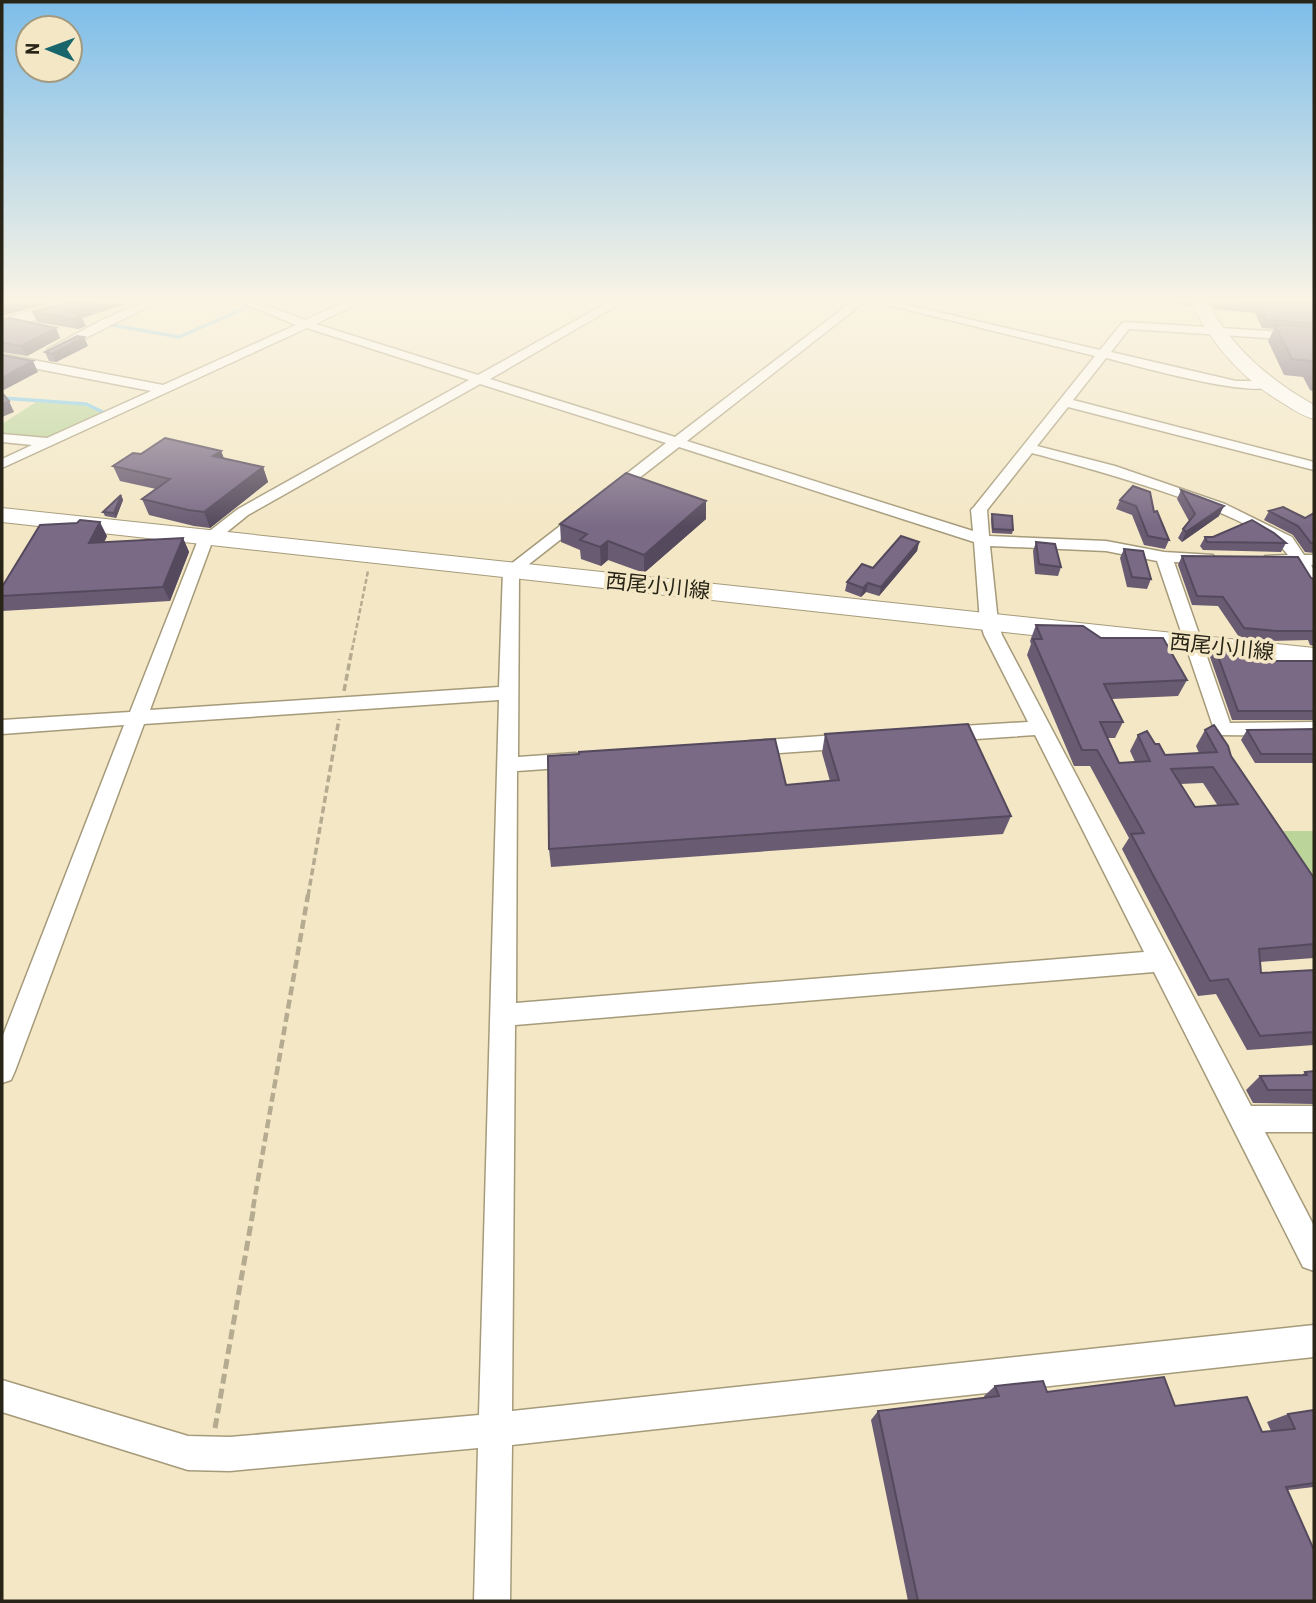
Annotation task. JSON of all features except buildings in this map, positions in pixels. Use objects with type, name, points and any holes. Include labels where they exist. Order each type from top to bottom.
[{"type":"main road","points":[[1259,378],[1314,413]]},
{"type":"main road","name":"西尾小川線","points":[[2,515],[44,528],[209,538],[1314,657]]},
{"type":"street","points":[[108,378],[163,389]]},
{"type":"street","points":[[2,464],[187,378]]},
{"type":"street","points":[[475,378],[982,539],[1106,546],[1164,558],[1220,558]]},
{"type":"street","points":[[2,1071],[204,543],[243,512],[486,378]]},
{"type":"street","points":[[492,1601],[511,570],[760,378]]},
{"type":"street","points":[[1084,378],[981,505],[989,622],[1040,728],[1314,1256]]},
{"type":"street","points":[[1205,378],[1236,385],[1268,385]]},
{"type":"street","points":[[1065,402],[1314,466]]},
{"type":"street","points":[[2,438],[47,443]]},
{"type":"street","points":[[1029,448],[1110,469],[1220,507],[1286,540],[1307,559],[1314,582]]},
{"type":"street","points":[[1164,558],[1230,757]]},
{"type":"street","points":[[1260,559],[1307,559]]},
{"type":"street","points":[[2,727],[508,693]]},
{"type":"street","points":[[931,735],[1040,728]]},
{"type":"street","points":[[1223,730],[1314,729]]},
{"type":"street","points":[[726,750],[876,739]]},
{"type":"street","points":[[508,765],[589,759]]},
{"type":"street","points":[[503,1016],[1162,961]]},
{"type":"street","points":[[1244,1119],[1314,1119]]},
{"type":"street","points":[[2,1396],[188,1453],[211,1455],[495,1430],[1314,1341]]},
{"type":"path","points":[[211,1455],[341,704],[373,555]]},
{"type":"green space","points":[[36,402],[83,405],[103,413],[45,439],[2,434],[2,424]]},
{"type":"green space","points":[[1280,831],[1314,831],[1314,882]]},
{"type":"waterway","points":[[2,398],[86,404],[105,413]]}]
